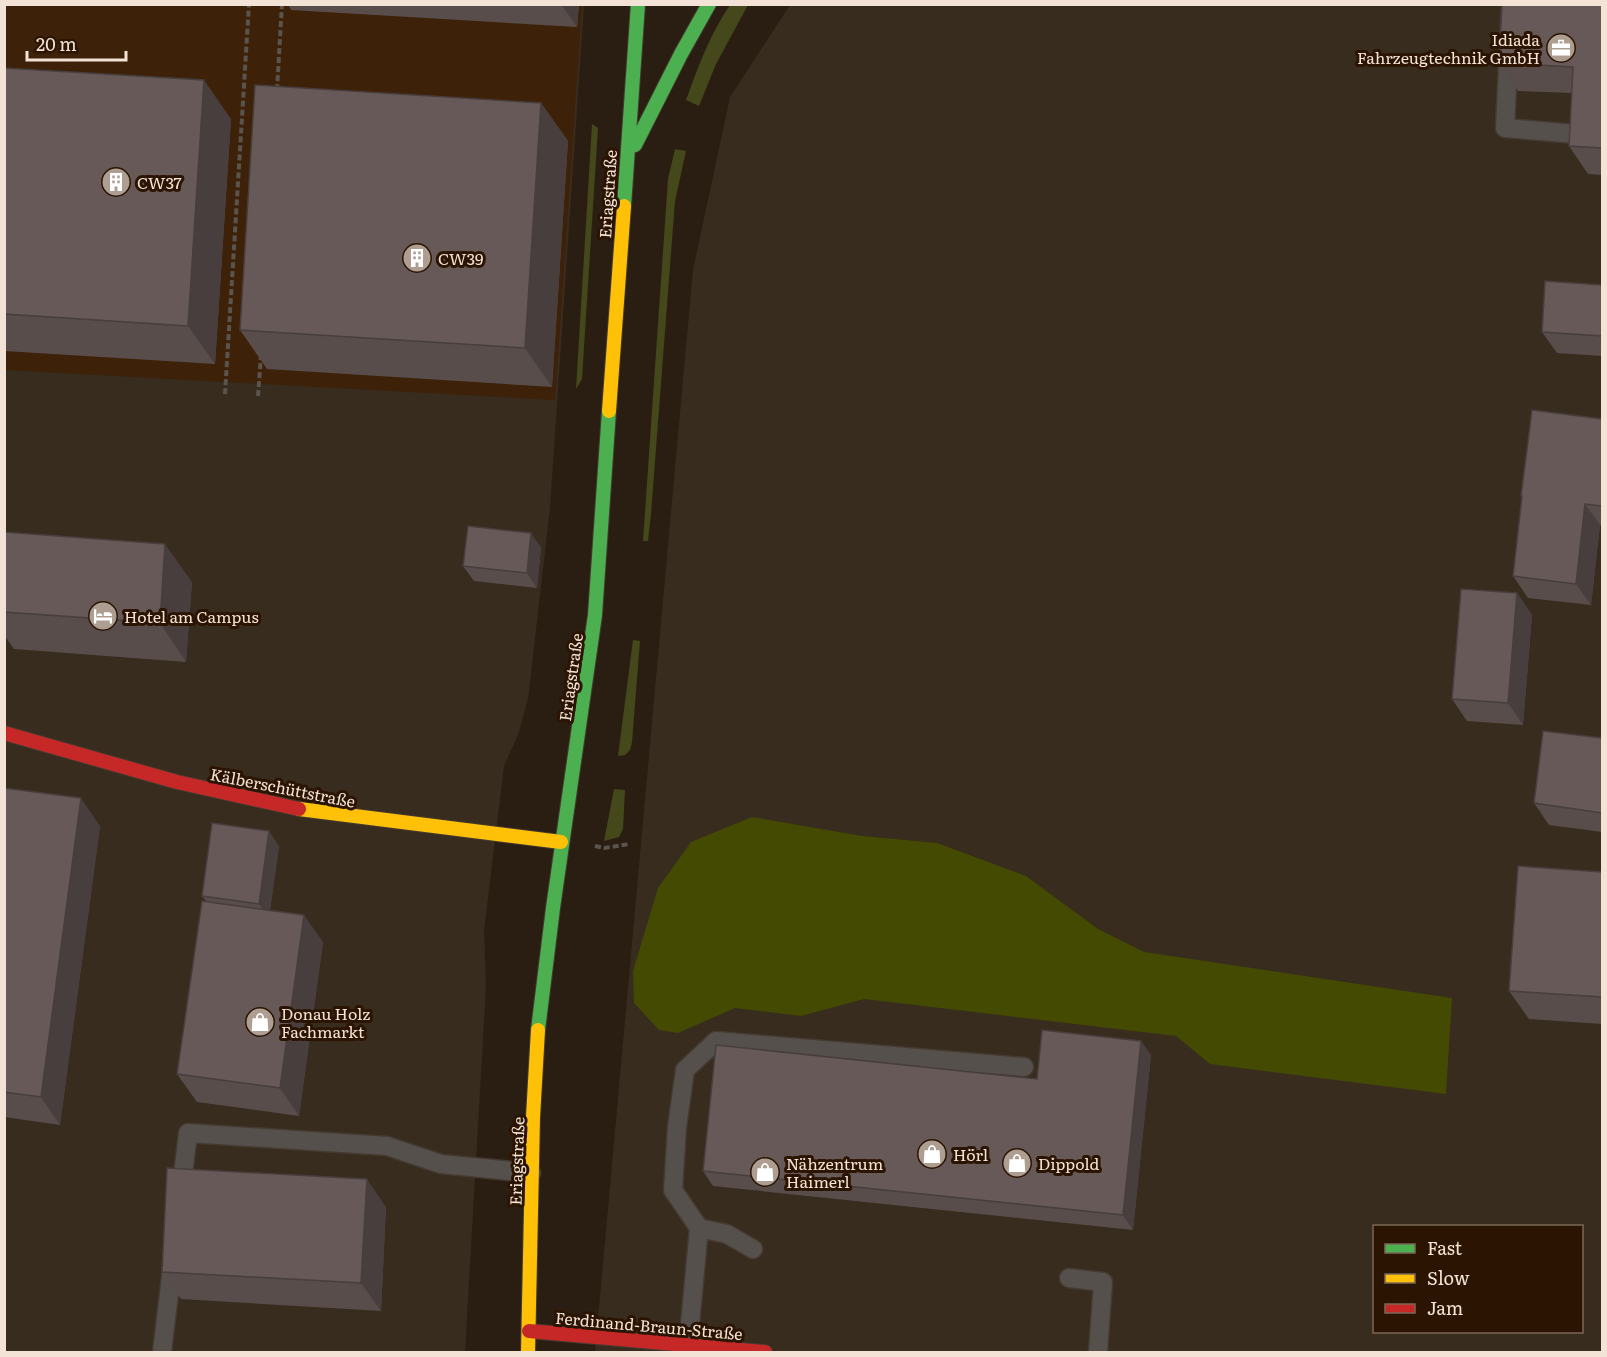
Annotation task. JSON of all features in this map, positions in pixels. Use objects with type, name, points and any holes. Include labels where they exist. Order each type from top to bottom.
[{"type":"street","name":"Eriagstraße","points":[[528,1353],[534,1084],[548,935],[589,671],[595,615],[638,4]]},
{"type":"street","points":[[626,162],[653,106],[709,4]]},
{"type":"street","name":"Kälberschüttstraße","points":[[4,733],[169,780],[280,806],[376,821],[561,842]]},
{"type":"street","name":"Ferdinand-Braun-Straße","points":[[530,1331],[765,1353]]},
{"type":"lane","points":[[1511,4],[1505,128],[1576,134]]},
{"type":"lane","points":[[688,1346],[699,1228],[673,1190],[677,1127],[685,1070],[716,1041],[1024,1067]]},
{"type":"lane","points":[[178,1214],[188,1133],[387,1146],[441,1164],[531,1173]]},
{"type":"lane","points":[[699,1228],[728,1234],[753,1249]]},
{"type":"lane","points":[[162,1353],[174,1248]]},
{"type":"lane","points":[[1069,1278],[1103,1282],[1098,1353]]},
{"type":"path","points":[[225,394],[249,4]]},
{"type":"path","points":[[276,99],[282,4]]},
{"type":"path","points":[[258,396],[261,348]]},
{"type":"shaded area","points":[[4,5],[582,5],[555,400],[5,370]]},
{"type":"shaded area","points":[[5,5],[584,5],[550,508],[528,699],[518,735],[504,766],[484,931],[486,986],[465,1352],[5,1352]]},
{"type":"shaded area","points":[[790,5],[1602,5],[1602,1352],[595,1352],[693,270],[730,97]]},
{"type":"green space","points":[[730,5],[748,5],[716,64],[699,106],[686,100],[710,39]]},
{"type":"green space","points":[[592,124],[598,128],[582,379],[576,389]]},
{"type":"green space","points":[[675,149],[686,151],[675,201],[651,514],[648,541],[643,541],[668,179]]},
{"type":"green space","points":[[633,640],[640,641],[632,742],[630,750],[625,755],[618,756]]},
{"type":"green space","points":[[614,789],[625,790],[623,829],[619,837],[604,841]]},
{"type":"green space","points":[[752,817],[862,836],[937,843],[1026,876],[1098,929],[1144,952],[1452,998],[1446,1094],[1210,1064],[1176,1036],[864,999],[801,1016],[735,1008],[678,1033],[659,1030],[634,1003],[633,971],[658,888],[691,842]]},
{"type":"building","name":"Idiada Fahrzeugtechnik GmbH","points":[[1502,4],[1602,4],[1602,148],[1569,146],[1573,67],[1499,63]]},
{"type":"building","name":"CW37","points":[[4,68],[204,80],[188,326],[4,314]]},
{"type":"building","name":"CW39","points":[[255,85],[541,103],[525,348],[240,330]]},
{"type":"building","points":[[1545,281],[1602,285],[1602,336],[1542,332]]},
{"type":"building","points":[[1532,410],[1602,419],[1602,506],[1585,504],[1576,584],[1513,576]]},
{"type":"building","points":[[468,526],[531,533],[527,573],[463,566]]},
{"type":"building","points":[[4,532],[165,544],[160,623],[4,612]]},
{"type":"building","points":[[1461,589],[1517,593],[1508,703],[1452,699]]},
{"type":"building","points":[[1543,731],[1602,738],[1602,813],[1534,803]]},
{"type":"building","points":[[4,788],[81,798],[41,1097],[4,1092]]},
{"type":"building","points":[[212,823],[269,831],[259,904],[202,896]]},
{"type":"building","points":[[1518,866],[1602,872],[1602,997],[1509,991]]},
{"type":"building","name":"Donau Holz Fachmarkt","points":[[202,901],[304,915],[280,1088],[177,1074]]},
{"type":"building","points":[[1042,1030],[1141,1041],[1123,1215],[703,1171],[716,1045],[1037,1079]]},
{"type":"building","points":[[167,1168],[367,1179],[361,1283],[162,1272]]},
{"type":"traffic: fast","points":[[624,206],[638,4]]},
{"type":"traffic: fast","points":[[635,145],[709,4]]},
{"type":"traffic: fast","points":[[538,1030],[595,615],[609,411]]},
{"type":"traffic: slow","points":[[609,411],[624,206]]},
{"type":"traffic: slow","points":[[299,809],[561,842]]},
{"type":"traffic: slow","points":[[528,1352],[533,1117],[538,1030]]},
{"type":"traffic: jam","points":[[4,733],[177,782],[299,809]]},
{"type":"traffic: jam","points":[[529,1331],[765,1352]]},
{"type":"place","name":"Idiada Fahrzeugtechnik GmbH","points":[[1561,48]]},
{"type":"place","name":"CW37","points":[[116,182]]},
{"type":"place","name":"CW39","points":[[417,258]]},
{"type":"place","name":"Hotel am Campus","points":[[103,616]]},
{"type":"place","name":"Donau Holz Fachmarkt","points":[[260,1022]]},
{"type":"place","name":"Hörl","points":[[932,1154]]},
{"type":"place","name":"Dippold","points":[[1017,1163]]},
{"type":"place","name":"Nähzentrum Haimerl","points":[[765,1172]]}]
